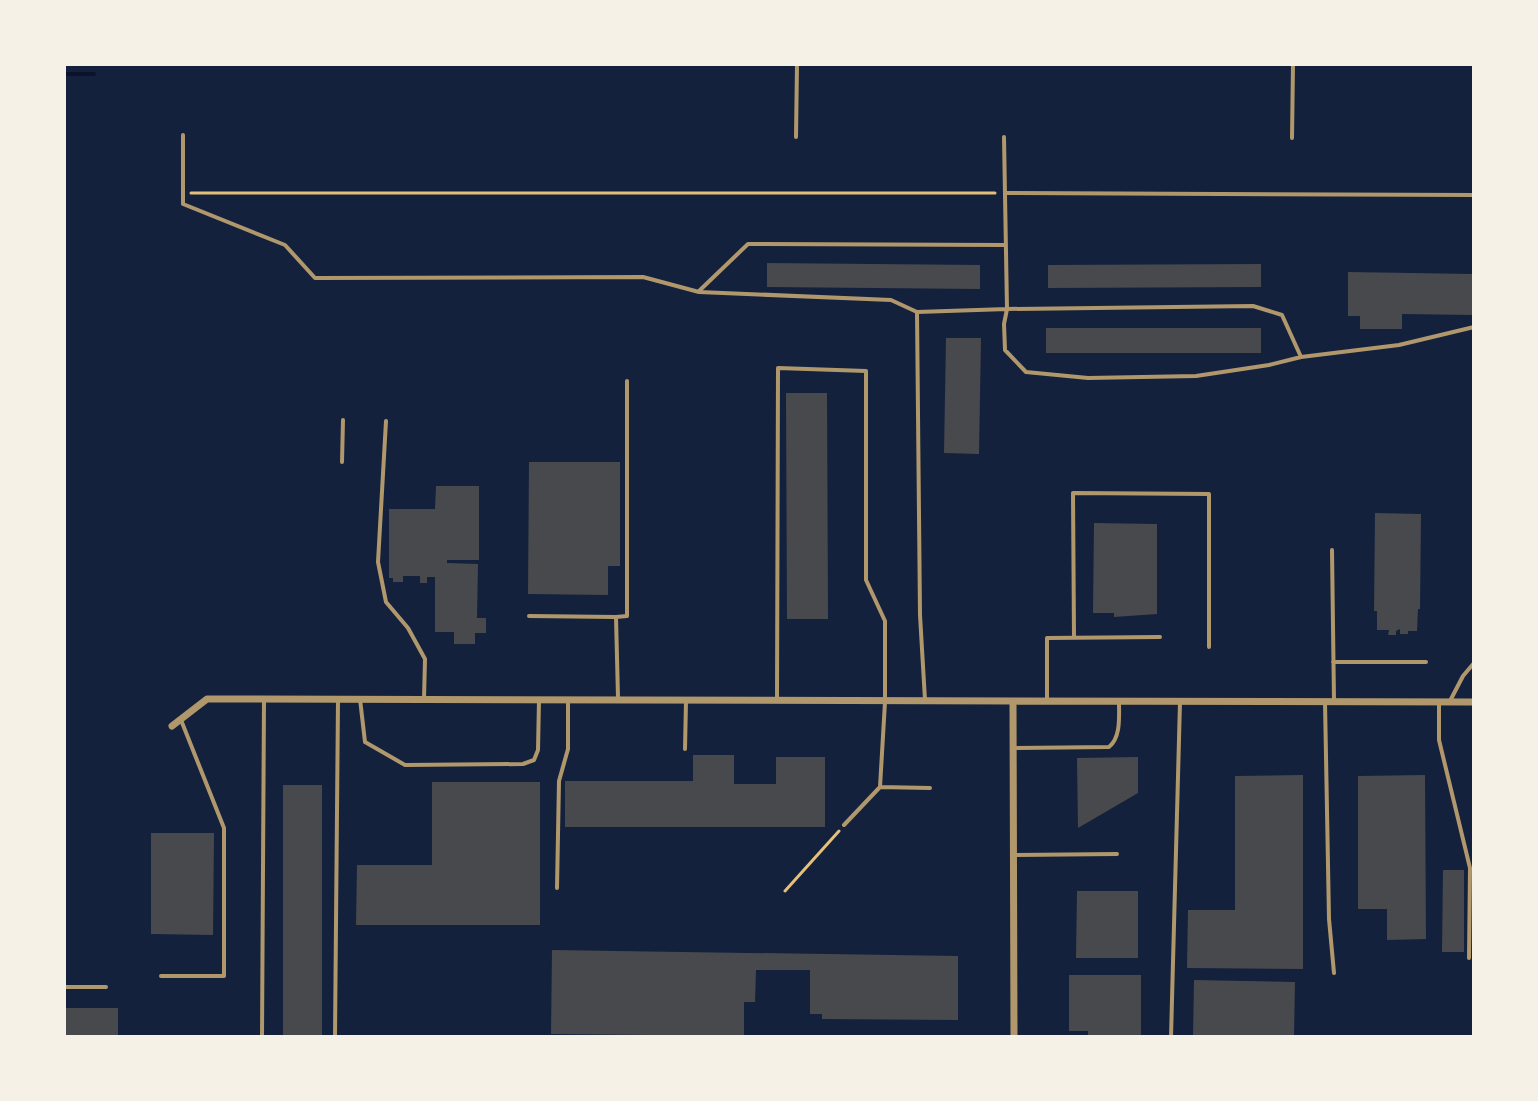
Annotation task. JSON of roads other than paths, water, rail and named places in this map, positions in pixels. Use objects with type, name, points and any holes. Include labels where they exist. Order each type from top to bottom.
[{"type":"street","points":[[172,726],[207,699],[1474,702]]},
{"type":"street","points":[[1013,702],[1014,1037]]},
{"type":"lane","points":[[796,137],[797,64]]},
{"type":"lane","points":[[1292,138],[1293,64]]},
{"type":"lane","points":[[183,135],[183,204],[285,245],[315,278],[643,277],[699,292],[891,300],[917,312],[1253,306],[1282,315],[1301,357]]},
{"type":"lane","points":[[1004,137],[1005,350],[1026,372],[1088,378],[1196,376],[1301,357],[1364,352],[1474,327]]},
{"type":"lane","points":[[1005,193],[1474,195]]},
{"type":"lane","points":[[699,292],[748,244],[1006,245]]},
{"type":"lane","points":[[917,312],[920,615],[925,702]]},
{"type":"lane","points":[[777,701],[778,368],[866,371],[866,580],[885,621],[885,702],[880,787],[844,825]]},
{"type":"lane","points":[[529,616],[627,616],[627,381]]},
{"type":"lane","points":[[342,462],[343,420]]},
{"type":"lane","points":[[386,421],[378,562],[386,602],[408,628],[425,659],[424,699]]},
{"type":"lane","points":[[1074,637],[1073,493],[1209,494],[1209,647]]},
{"type":"lane","points":[[1332,550],[1329,919],[1334,973]]},
{"type":"lane","points":[[616,617],[618,700]]},
{"type":"lane","points":[[1047,702],[1047,638],[1160,637]]},
{"type":"lane","points":[[1333,662],[1426,662]]},
{"type":"lane","points":[[1449,702],[1474,663]]},
{"type":"lane","points":[[262,1037],[264,698]]},
{"type":"lane","points":[[335,1037],[338,699]]},
{"type":"lane","points":[[360,699],[365,742],[405,765],[433,767],[523,764],[534,760],[538,750],[539,700]]},
{"type":"lane","points":[[557,888],[559,781],[568,749],[568,700]]},
{"type":"lane","points":[[685,749],[686,701]]},
{"type":"lane","points":[[1013,748],[1109,747],[1114,742],[1118,727],[1119,702]]},
{"type":"lane","points":[[1171,1037],[1180,702]]},
{"type":"lane","points":[[1439,702],[1439,740],[1470,868],[1469,958]]},
{"type":"lane","points":[[161,976],[224,976],[224,828],[181,720]]},
{"type":"lane","points":[[880,787],[930,788]]},
{"type":"lane","points":[[1014,855],[1117,854]]},
{"type":"lane","points":[[64,987],[106,987]]},
{"type":"waterway","points":[[64,74],[94,74]]}]
